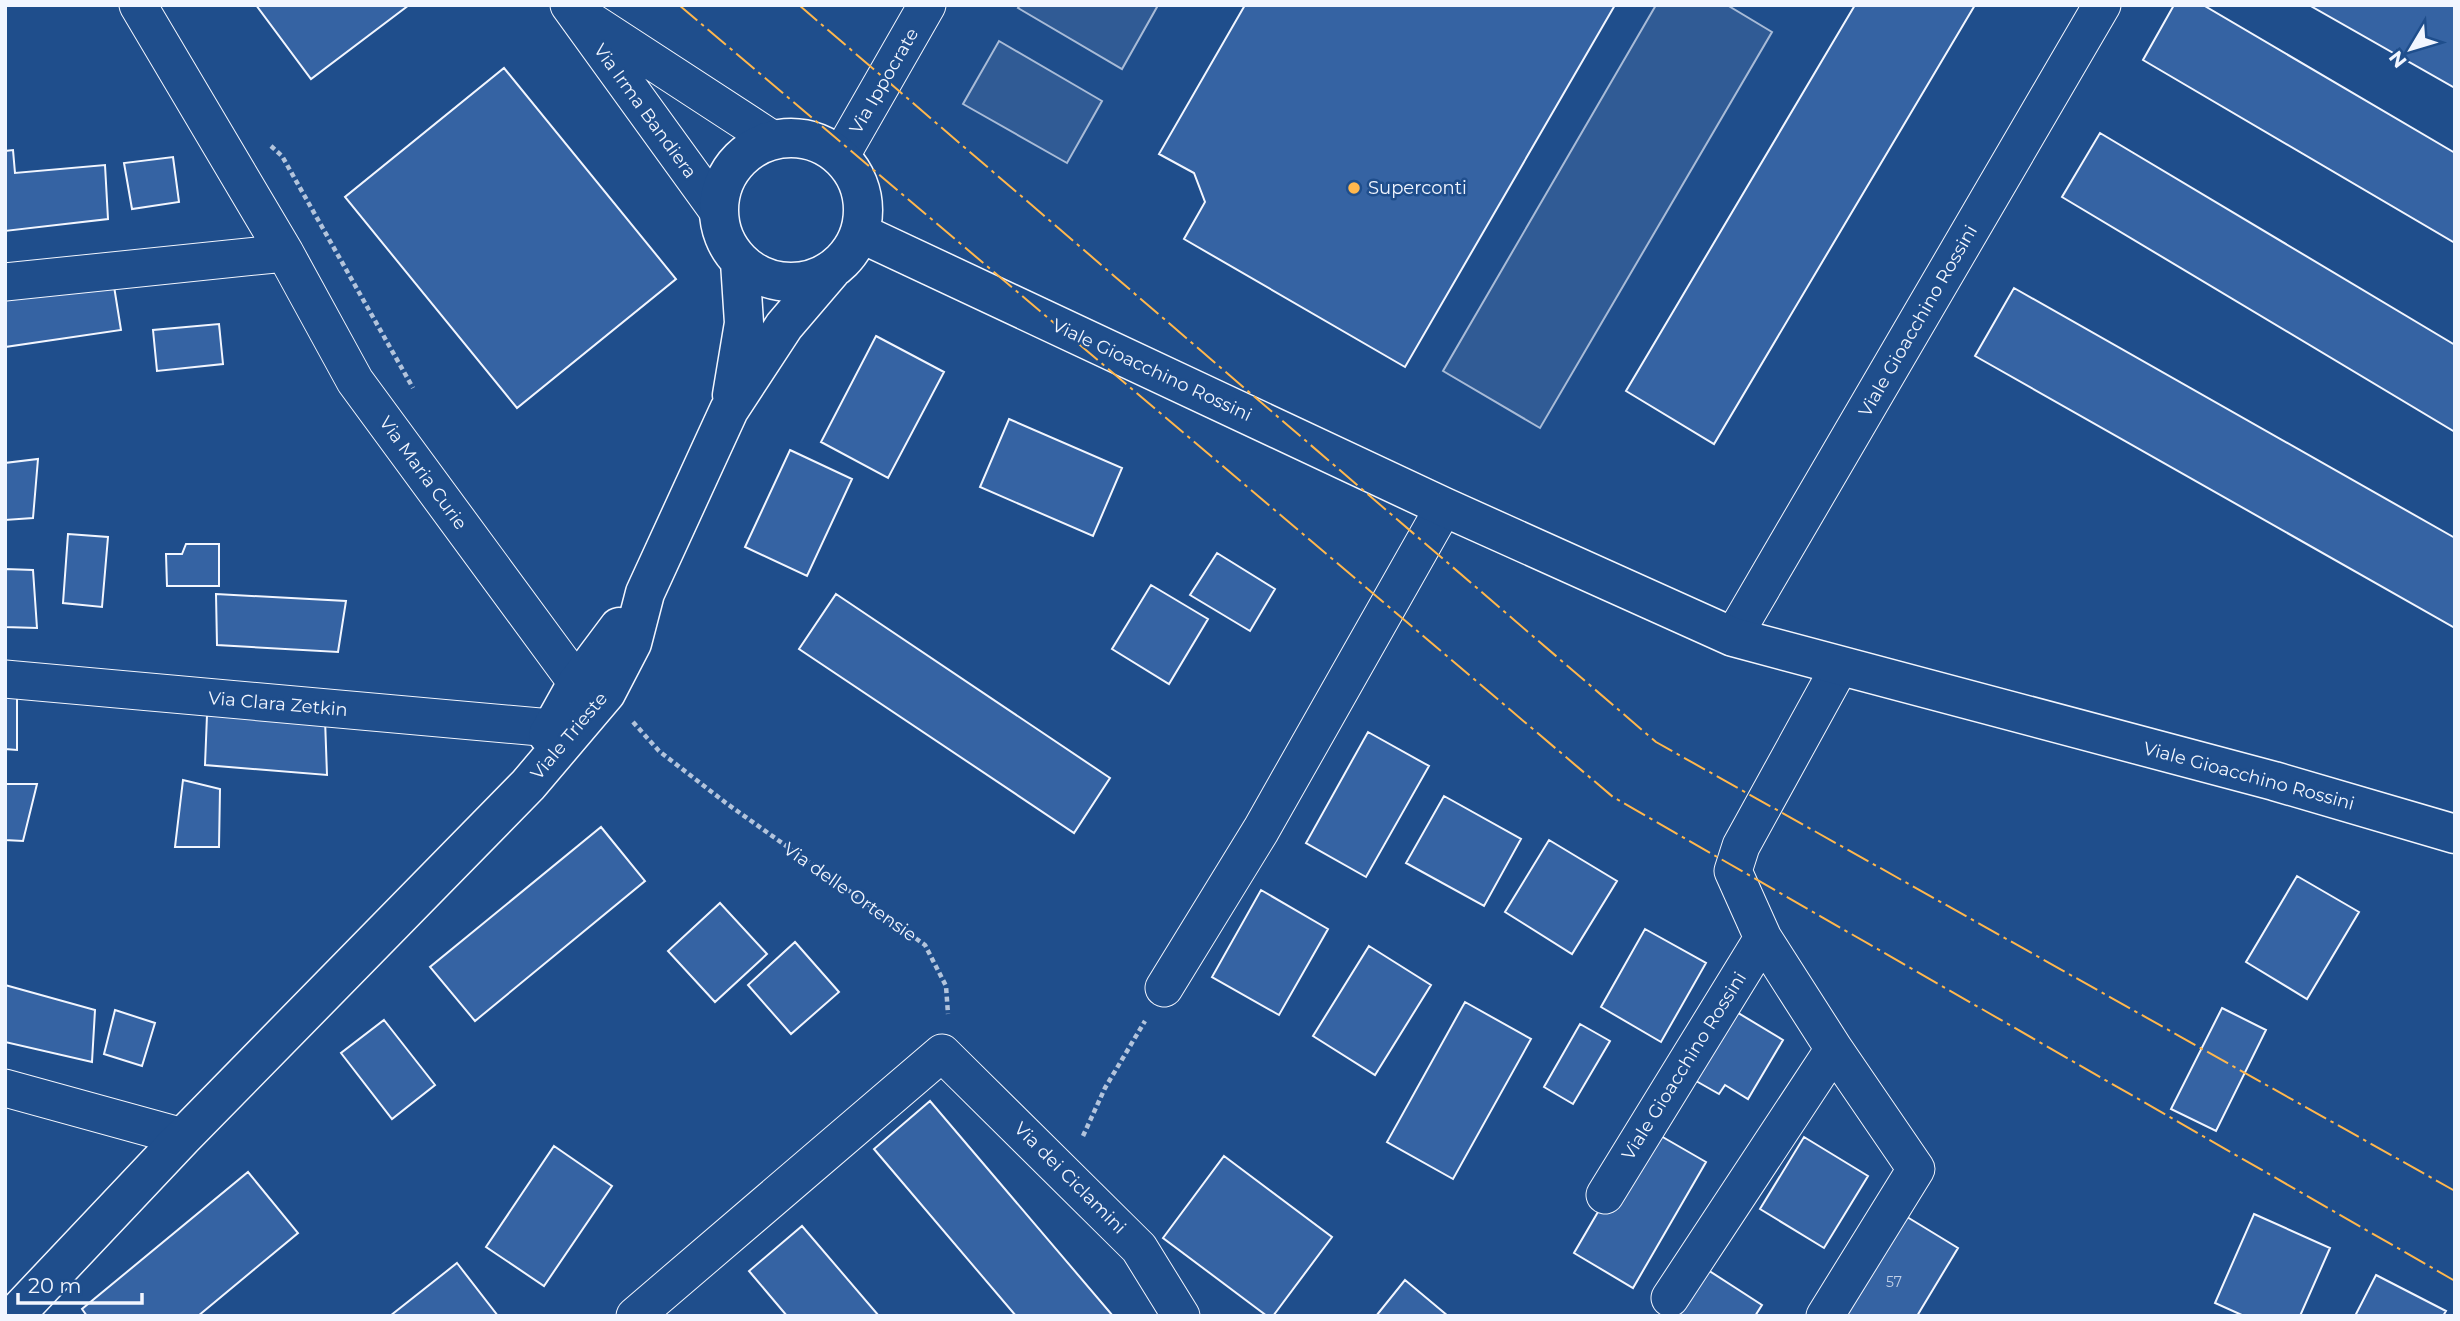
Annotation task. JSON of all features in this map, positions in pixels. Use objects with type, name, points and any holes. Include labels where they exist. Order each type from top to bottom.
[{"type":"street","name":"Via Maria Curie","points":[[138,5],[285,253],[355,381],[592,688]]},
{"type":"street","name":"Via Ippocrate","points":[[840,157],[927,5]]},
{"type":"street","name":"Viale Gioacchino Rossini","points":[[1733,637],[2102,5]]},
{"type":"street","name":"Via Irma Bandiera","points":[[571,8],[773,140]]},
{"type":"street","name":"Via Irma Bandiera","points":[[571,8],[718,211]]},
{"type":"street","points":[[796,138],[820,144],[840,157],[853,173],[862,192],[860,233],[849,255],[831,271],[808,281],[783,283],[760,276],[740,262],[729,247],[718,211],[722,187],[733,166],[751,149],[773,140],[796,138]]},
{"type":"street","name":"Viale Gioacchino Rossini","points":[[860,233],[1444,508],[1733,637],[2274,781],[2455,834]]},
{"type":"street","points":[[5,282],[285,253]]},
{"type":"street","name":"Viale Trieste","points":[[729,410],[744,323],[740,262]]},
{"type":"street","name":"Viale Trieste","points":[[528,785],[592,688],[645,593],[729,410],[783,326],[831,271]]},
{"type":"street","points":[[1164,988],[1261,830],[1444,508]]},
{"type":"street","points":[[1825,1316],[1916,1169],[1834,1049],[1763,938],[1732,870],[1741,846],[1840,666]]},
{"type":"street","name":"Via Clara Zetkin","points":[[5,679],[551,728]]},
{"type":"street","name":"Viale Trieste","points":[[528,785],[551,728],[592,688]]},
{"type":"street","points":[[14,1316],[183,1137],[528,785]]},
{"type":"street","name":"Viale Gioacchino Rossini","points":[[1605,1195],[1763,938]]},
{"type":"street","points":[[1670,1298],[1834,1049]]},
{"type":"street","points":[[635,1316],[942,1053]]},
{"type":"street","name":"Via dei Ciclamini","points":[[942,1053],[1139,1248],[1181,1316]]},
{"type":"street","points":[[5,1088],[183,1137]]},
{"type":"path","points":[[264,140],[282,156],[418,398]]},
{"type":"path","name":"Via delle Ortensie","points":[[592,688],[668,758],[726,803],[925,944],[947,986],[948,1023],[942,1053]]},
{"type":"path","points":[[1074,1182],[1083,1135],[1105,1088],[1135,1038]]},
{"type":"shaded area","points":[[1020,5],[1157,7],[1122,69],[1018,8]]},
{"type":"shaded area","points":[[1656,5],[1727,5],[1772,32],[1540,428],[1443,371]]},
{"type":"shaded area","points":[[999,41],[1102,101],[1067,163],[963,104]]},
{"type":"building","points":[[256,5],[409,5],[311,79]]},
{"type":"building","name":"Superconti","points":[[1245,5],[1615,5],[1405,367],[1184,239],[1205,202],[1194,173],[1159,154]]},
{"type":"building","points":[[1855,5],[1975,5],[1714,444],[1626,391]]},
{"type":"building","points":[[2174,5],[2203,5],[2455,153],[2455,243],[2143,60]]},
{"type":"building","points":[[2309,5],[2455,5],[2455,88]]},
{"type":"building","points":[[504,68],[676,279],[517,408],[345,197]]},
{"type":"building","points":[[2100,133],[2455,345],[2455,432],[2062,197]]},
{"type":"building","points":[[13,150],[15,173],[105,165],[108,219],[5,231],[5,151]]},
{"type":"building","points":[[173,157],[179,202],[132,209],[124,163]]},
{"type":"building","points":[[113,280],[121,330],[5,347],[5,296]]},
{"type":"building","points":[[2014,288],[2455,538],[2455,628],[1975,356]]},
{"type":"building","points":[[219,324],[223,364],[157,371],[153,330]]},
{"type":"building","points":[[876,336],[944,372],[888,478],[821,442]]},
{"type":"building","points":[[1009,419],[1122,468],[1093,536],[980,487]]},
{"type":"building","points":[[790,450],[852,479],[807,576],[745,547]]},
{"type":"building","points":[[38,459],[33,518],[5,520],[5,463]]},
{"type":"building","points":[[68,534],[108,537],[102,607],[63,603]]},
{"type":"building","points":[[186,544],[219,544],[219,586],[167,586],[166,554],[182,554]]},
{"type":"building","points":[[1217,553],[1275,589],[1250,631],[1190,595]]},
{"type":"building","points":[[5,569],[33,570],[37,628],[5,627]]},
{"type":"building","points":[[1151,585],[1208,619],[1169,684],[1112,649]]},
{"type":"building","points":[[216,594],[346,601],[338,652],[217,645]]},
{"type":"building","points":[[836,594],[1110,778],[1074,833],[799,649]]},
{"type":"building","points":[[5,695],[17,696],[17,750],[5,749]]},
{"type":"building","points":[[207,715],[325,719],[327,775],[205,765]]},
{"type":"building","points":[[1368,732],[1429,766],[1366,877],[1306,843]]},
{"type":"building","points":[[183,780],[220,789],[219,847],[175,847]]},
{"type":"building","points":[[5,784],[37,784],[23,841],[5,840]]},
{"type":"building","points":[[1444,796],[1521,839],[1484,906],[1406,863]]},
{"type":"building","points":[[601,827],[645,881],[475,1021],[430,967]]},
{"type":"building","points":[[1549,840],[1617,881],[1572,954],[1505,912]]},
{"type":"building","points":[[2297,876],[2359,912],[2307,999],[2246,962]]},
{"type":"building","points":[[1261,890],[1328,929],[1279,1015],[1212,977]]},
{"type":"building","points":[[720,903],[767,954],[715,1002],[668,951]]},
{"type":"building","points":[[1645,929],[1706,963],[1661,1042],[1601,1007]]},
{"type":"building","points":[[795,942],[839,992],[791,1034],[748,985]]},
{"type":"building","points":[[1369,946],[1431,985],[1375,1075],[1313,1036]]},
{"type":"building","points":[[5,985],[95,1010],[92,1062],[5,1042]]},
{"type":"building","points":[[1465,1002],[1531,1039],[1453,1179],[1387,1142]]},
{"type":"building","points":[[1730,1008],[1783,1040],[1748,1099],[1725,1085],[1719,1094],[1689,1077]]},
{"type":"building","points":[[2222,1008],[2266,1030],[2216,1131],[2171,1109]]},
{"type":"building","points":[[115,1010],[155,1023],[142,1066],[104,1054]]},
{"type":"building","points":[[384,1020],[435,1085],[392,1119],[341,1053]]},
{"type":"building","points":[[1580,1024],[1610,1041],[1573,1104],[1544,1087]]},
{"type":"building","points":[[930,1101],[1113,1316],[1016,1316],[874,1149]]},
{"type":"building","points":[[1647,1128],[1706,1162],[1633,1288],[1574,1253]]},
{"type":"building","points":[[1804,1137],[1868,1176],[1824,1248],[1760,1209]]},
{"type":"building","points":[[554,1146],[612,1186],[544,1286],[486,1247]]},
{"type":"building","points":[[1224,1156],[1332,1237],[1273,1316],[1267,1316],[1163,1238]]},
{"type":"building","points":[[248,1172],[298,1233],[198,1316],[87,1316],[82,1309]]},
{"type":"building","points":[[1894,1209],[1958,1248],[1917,1316],[1830,1316]]},
{"type":"building","points":[[2254,1214],[2330,1248],[2300,1316],[2244,1316],[2215,1303]]},
{"type":"building","points":[[802,1226],[879,1316],[787,1316],[749,1271]]},
{"type":"building","points":[[457,1263],[498,1316],[390,1316]]},
{"type":"building","points":[[1697,1263],[1762,1305],[1755,1316],[1663,1316]]},
{"type":"building","points":[[2376,1275],[2446,1311],[2443,1316],[2355,1316]]},
{"type":"building","points":[[1405,1280],[1448,1316],[1376,1316]]},
{"type":"power","points":[[679,5],[1613,797],[2455,1281]]},
{"type":"power","points":[[799,5],[1656,742],[2455,1191]]},
{"type":"place","name":"Superconti","points":[[1354,188]]}]
